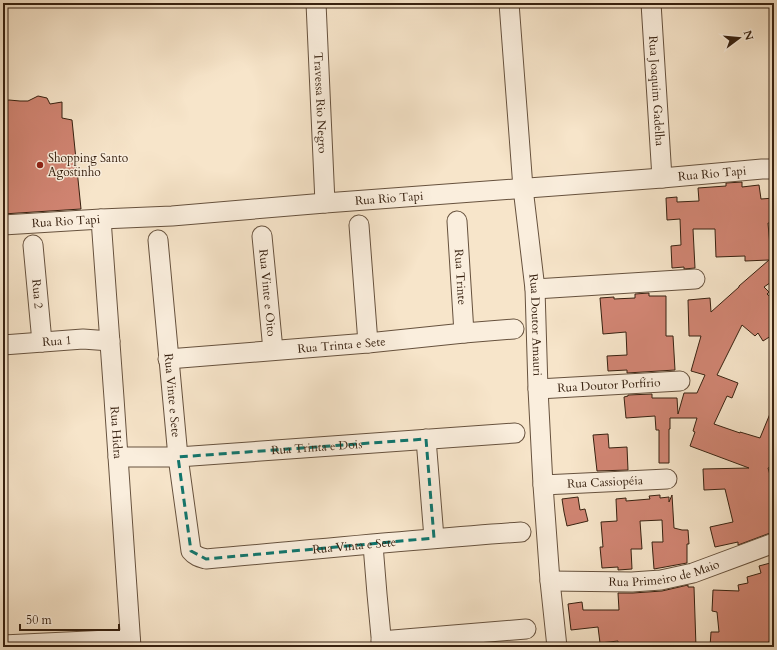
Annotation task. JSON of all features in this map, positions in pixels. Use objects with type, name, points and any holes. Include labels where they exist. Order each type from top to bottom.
[{"type":"street","name":"Travessa Rio Negro","points":[[316,3],[326,203]]},
{"type":"street","name":"Rua Doutor Amauri","points":[[509,3],[523,188],[534,289],[543,485],[550,581],[557,647]]},
{"type":"street","name":"Rua Joaquim Gadelha","points":[[651,3],[662,178]]},
{"type":"street","name":"Rua Rio Tapi","points":[[3,225],[172,216],[774,169]]},
{"type":"street","name":"Rua Hidra","points":[[101,219],[130,643]]},
{"type":"street","name":"Rua Trinte","points":[[457,221],[464,333]]},
{"type":"street","points":[[359,225],[368,343]]},
{"type":"street","name":"Rua Vinte e Oito","points":[[262,236],[272,350]]},
{"type":"street","name":"Rua Vinte e Sete","points":[[158,240],[178,457],[190,551]]},
{"type":"street","name":"Rua 2","points":[[33,245],[42,342]]},
{"type":"street","points":[[534,289],[696,280]]},
{"type":"street","name":"Rua Trinta e Sete","points":[[168,359],[368,343],[514,329]]},
{"type":"street","name":"Rua 1","points":[[3,345],[83,339],[110,341]]},
{"type":"street","name":"Rua Doutor Porfírio","points":[[538,390],[680,381]]},
{"type":"street","name":"Rua Trinta e Dois","points":[[118,457],[178,457],[515,433]]},
{"type":"street","points":[[426,439],[434,538]]},
{"type":"street","name":"Rua Cassiopéia","points":[[543,485],[668,479]]},
{"type":"street","name":"Rua Vinta e Sete","points":[[190,551],[200,558],[206,558],[521,532]]},
{"type":"street","name":"Rua Primeiro de Maio","points":[[550,581],[632,582],[661,580],[693,573],[774,543]]},
{"type":"street","points":[[373,545],[382,644],[526,629]]},
{"type":"street","points":[[3,645],[130,643]]},
{"type":"highlighted area","points":[[426,439],[434,538],[206,559],[191,551],[178,457]]},
{"type":"building","name":"Shopping Santo Agostinho","points":[[38,96],[47,98],[50,104],[62,102],[62,118],[72,120],[81,209],[3,214],[3,101],[28,101]]},
{"type":"building","points":[[742,182],[742,187],[759,185],[761,199],[774,198],[774,223],[768,223],[771,258],[774,256],[774,270],[770,274],[774,280],[764,287],[769,292],[767,294],[774,301],[774,334],[763,341],[758,333],[755,336],[742,325],[717,375],[738,383],[732,398],[727,396],[714,424],[760,438],[774,404],[774,465],[768,468],[774,489],[774,532],[738,545],[738,542],[715,547],[710,527],[733,522],[725,489],[704,490],[703,469],[749,468],[690,446],[695,432],[693,431],[697,418],[670,418],[669,463],[659,463],[659,430],[656,430],[655,416],[626,418],[624,397],[628,395],[652,394],[652,398],[677,398],[678,414],[684,393],[697,393],[705,375],[691,371],[701,336],[689,336],[688,300],[710,298],[711,312],[769,260],[745,261],[745,256],[716,257],[715,229],[693,229],[695,268],[672,268],[671,246],[681,245],[680,219],[667,220],[666,198],[677,197],[677,202],[699,201],[698,188],[726,186],[726,183]]},
{"type":"building","points":[[649,293],[649,296],[666,296],[666,336],[673,336],[675,370],[627,373],[627,370],[608,371],[607,356],[627,355],[626,332],[603,334],[600,298],[635,298],[635,294]]},
{"type":"building","points":[[608,434],[609,448],[627,447],[628,470],[597,471],[593,435]]},
{"type":"building","points":[[660,495],[660,498],[669,497],[669,502],[672,495],[674,528],[688,530],[689,544],[687,544],[687,563],[654,569],[652,542],[663,542],[662,520],[640,521],[642,549],[631,549],[632,569],[618,570],[618,567],[602,568],[600,547],[603,547],[601,522],[617,521],[616,499],[626,498],[626,501],[650,499],[649,496]]},
{"type":"building","points":[[578,497],[580,510],[585,509],[588,521],[567,526],[562,499]]},
{"type":"building","points":[[774,562],[774,641],[768,642],[769,647],[710,647],[711,632],[719,632],[717,612],[712,611],[713,590],[739,591],[738,585],[748,583],[747,577],[761,573],[759,566]]},
{"type":"building","points":[[688,585],[688,587],[694,587],[696,647],[618,647],[618,641],[600,643],[598,627],[571,630],[568,604],[582,602],[583,610],[619,610],[618,593],[662,591]]},
{"type":"place","name":"Shopping Santo Agostinho","points":[[40,165]]}]
